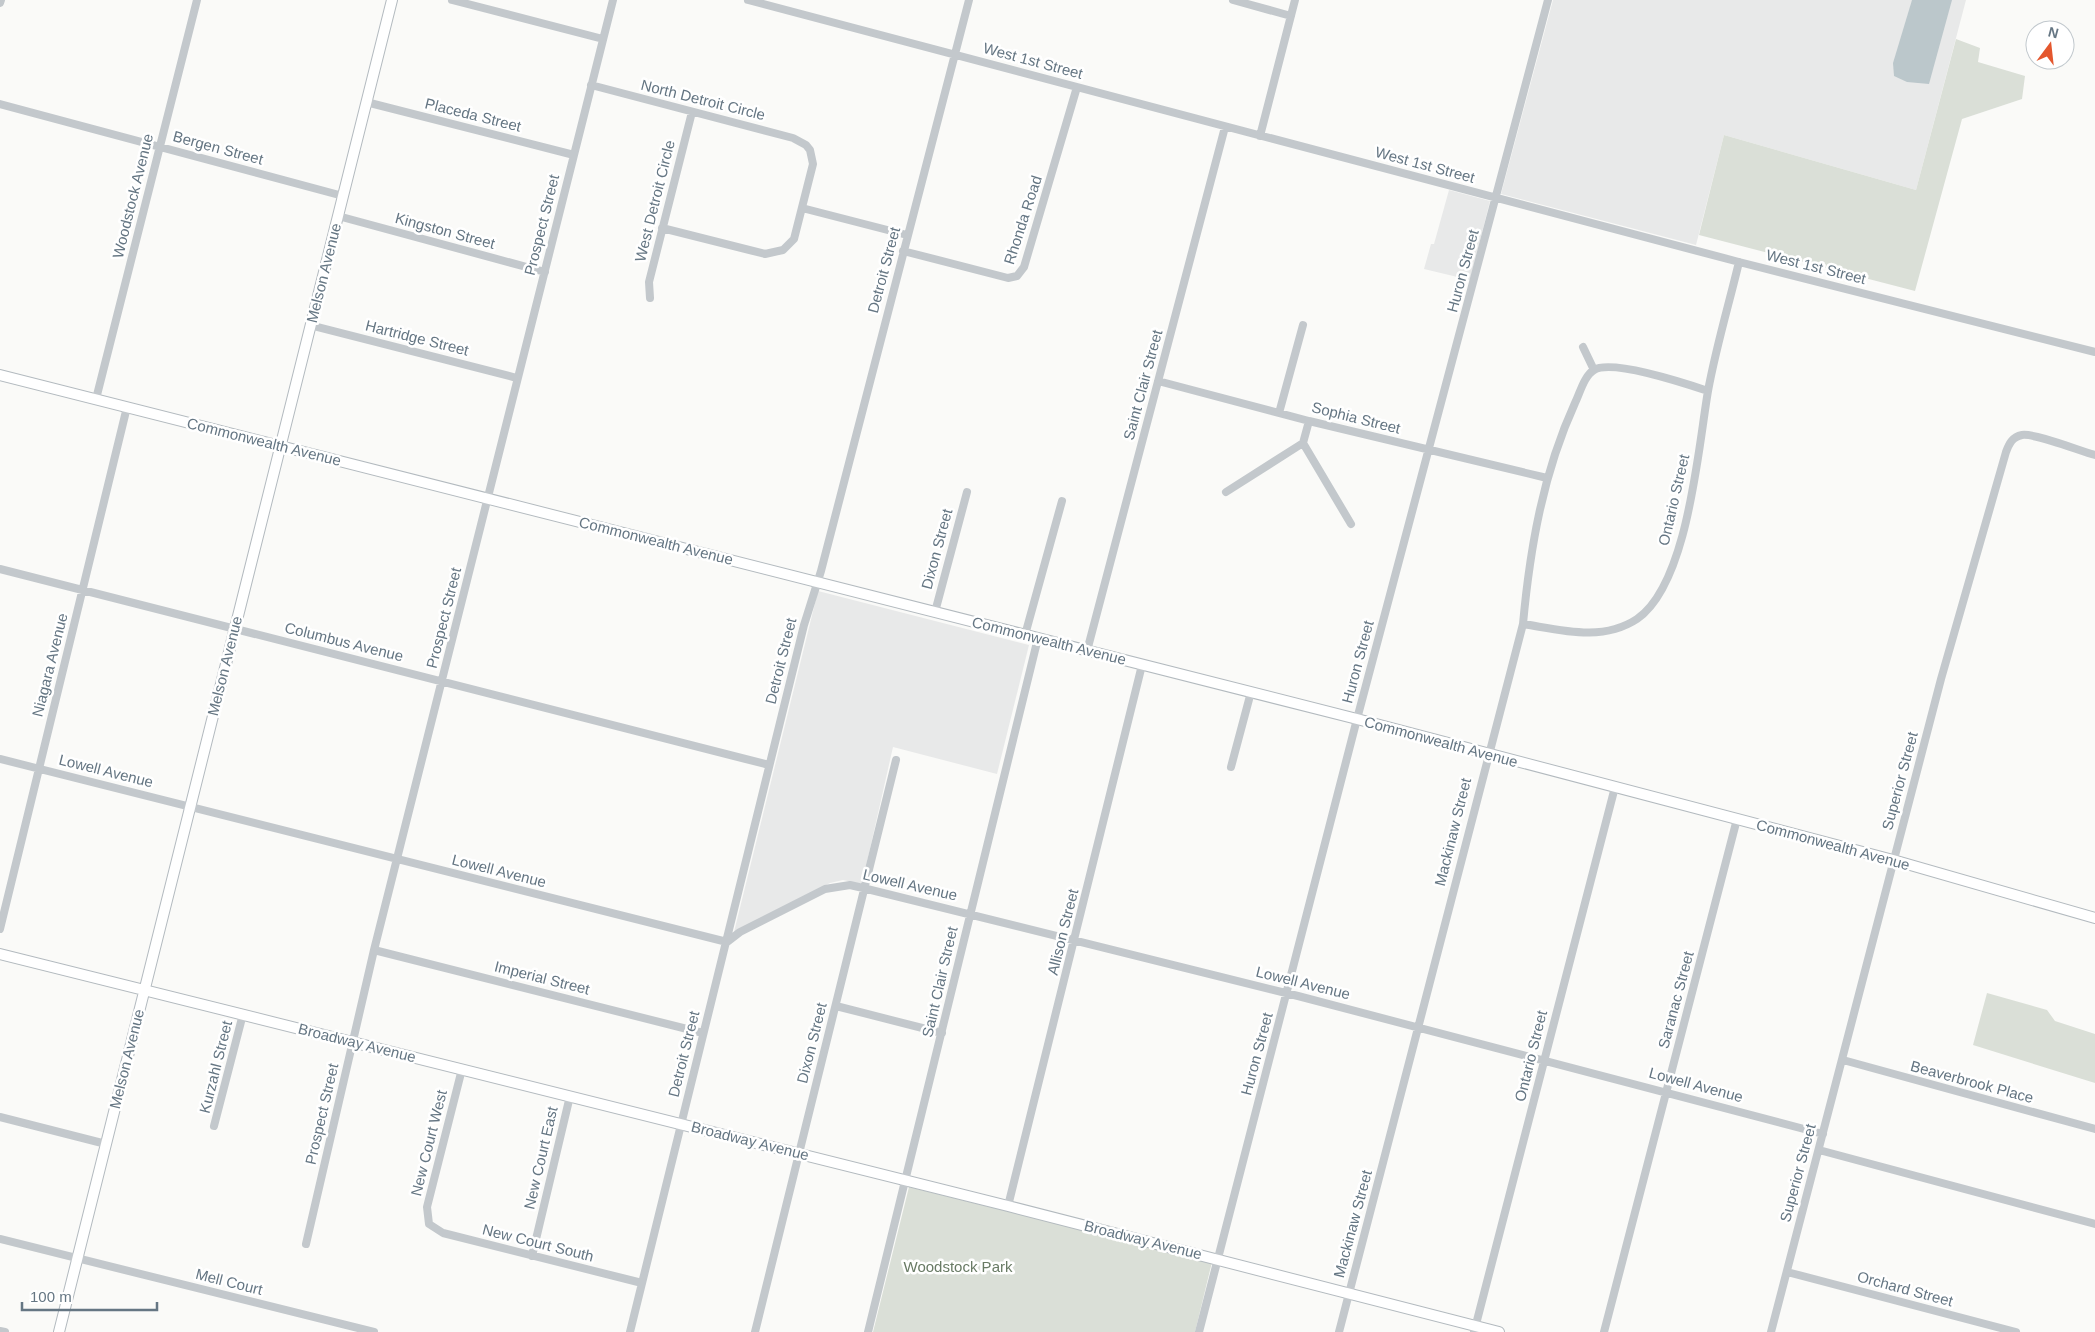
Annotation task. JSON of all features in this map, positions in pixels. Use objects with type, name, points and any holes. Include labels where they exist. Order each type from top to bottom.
[{"type":"street","name":"Woodstock Avenue","points":[[96,399],[197,0]]},
{"type":"street","name":"Melson Avenue","points":[[59,1332],[392,0]]},
{"type":"street","points":[[452,0],[603,39]]},
{"type":"street","name":"Prospect Street","points":[[306,1244],[374,950],[443,682],[517,378],[613,0]]},
{"type":"street","name":"West 1st Street","points":[[748,0],[1739,262],[2095,352]]},
{"type":"street","name":"Detroit Street","points":[[630,1332],[769,765],[969,0]]},
{"type":"street","points":[[1233,0],[1291,16]]},
{"type":"street","points":[[1260,136],[1295,0]]},
{"type":"street","name":"Huron Street","points":[[1199,1332],[1357,719],[1548,0]]},
{"type":"street","name":"North Detroit Circle","points":[[591,85],[793,138],[806,145],[810,150],[813,164],[802,208]]},
{"type":"street","name":"Rhonda Road","points":[[903,251],[1008,278],[1017,276],[1024,268],[1077,87]]},
{"type":"street","name":"Placeda Street","points":[[366,102],[574,155]]},
{"type":"street","name":"Bergen Street","points":[[0,104],[343,196]]},
{"type":"street","name":"West Detroit Circle","points":[[650,298],[649,282],[692,112]]},
{"type":"street","name":"Saint Clair Street","points":[[1087,651],[1225,127]]},
{"type":"street","points":[[662,228],[765,254],[783,250],[794,239],[802,208],[907,235]]},
{"type":"street","name":"Kingston Street","points":[[338,216],[545,272]]},
{"type":"street","name":"Ontario Street","points":[[1523,624],[1574,633],[1600,633],[1626,625],[1647,611],[1666,581],[1685,521],[1697,465],[1708,391],[1739,262]]},
{"type":"street","name":"Hartridge Street","points":[[310,325],[517,378]]},
{"type":"street","points":[[1279,413],[1303,325]]},
{"type":"street","points":[[1583,347],[1594,370],[1606,366],[1635,371],[1708,391]]},
{"type":"street","name":"Mackinaw Street","points":[[1339,1332],[1523,624],[1528,572],[1547,478],[1563,428],[1586,379],[1594,370]]},
{"type":"street","name":"Commonwealth Avenue","points":[[0,375],[1357,719],[1893,860],[2095,918]]},
{"type":"street","name":"Sophia Street","points":[[1158,381],[1309,421],[1547,478]]},
{"type":"street","name":"Niagara Avenue","points":[[0,928],[128,407]]},
{"type":"street","points":[[1226,492],[1303,443],[1309,421]]},
{"type":"street","name":"Superior Street","points":[[1771,1332],[1958,616],[2010,442],[2016,437],[2028,436],[2095,455]]},
{"type":"street","points":[[1303,443],[1351,524]]},
{"type":"street","name":"Dixon Street","points":[[935,612],[966,492]]},
{"type":"street","points":[[1024,635],[1062,501]]},
{"type":"street","name":"Columbus Avenue","points":[[0,569],[769,765]]},
{"type":"street","name":"Saint Clair Street","points":[[868,1332],[1038,638]]},
{"type":"street","name":"Allison Street","points":[[1008,1206],[1142,665]]},
{"type":"street","points":[[1231,767],[1251,692]]},
{"type":"street","name":"Lowell Avenue","points":[[0,759],[727,942],[740,932],[825,889],[850,885],[1075,939],[1418,1026],[1823,1134]]},
{"type":"street","name":"Dixon Street","points":[[755,1332],[896,760]]},
{"type":"street","name":"Ontario Street","points":[[1475,1329],[1615,787]]},
{"type":"street","name":"Saranac Street","points":[[1604,1332],[1737,820]]},
{"type":"street","name":"Imperial Street","points":[[374,950],[703,1033]]},
{"type":"street","name":"Broadway Avenue","points":[[0,954],[1008,1206],[1349,1293],[1475,1329],[1500,1332]]},
{"type":"street","points":[[836,1006],[942,1033]]},
{"type":"street","name":"Kurzahl Street","points":[[214,1126],[243,1014]]},
{"type":"street","name":"Beaverbrook Place","points":[[1842,1060],[2095,1130]]},
{"type":"street","name":"New Court West","points":[[430,1224],[427,1207],[462,1069]]},
{"type":"street","name":"New Court East","points":[[532,1256],[570,1096]]},
{"type":"street","points":[[0,1117],[106,1144]]},
{"type":"street","points":[[1819,1150],[2095,1224]]},
{"type":"street","name":"New Court South","points":[[430,1224],[442,1233],[642,1283]]},
{"type":"street","name":"Mell Court","points":[[0,1239],[374,1332]]},
{"type":"street","name":"Orchard Street","points":[[1787,1272],[2016,1332]]},
{"type":"street","points":[[0,1331],[5,1332]]},
{"type":"shaded area","points":[[1553,0],[1966,0],[1916,190],[1724,135],[1696,245],[1501,194]]},
{"type":"shaded area","points":[[1912,0],[1952,0],[1929,84],[1907,82],[1894,76],[1893,63]]},
{"type":"shaded area","points":[[1449,190],[1490,201],[1470,280],[1424,269],[1431,244],[1434,244]]},
{"type":"shaded area","points":[[818,591],[1029,645],[997,774],[893,747],[862,884],[843,880],[830,883],[734,932]]},
{"type":"green space","points":[[1956,39],[1980,48],[1978,62],[2025,76],[2022,99],[1962,119],[1915,291],[1699,235],[1724,135],[1916,190]]},
{"type":"green space","points":[[1987,993],[2047,1010],[2055,1021],[2095,1034],[2095,1083],[1973,1045]]},
{"type":"green space","name":"Woodstock Park","points":[[909,1187],[1212,1262],[1195,1332],[873,1332]]}]
